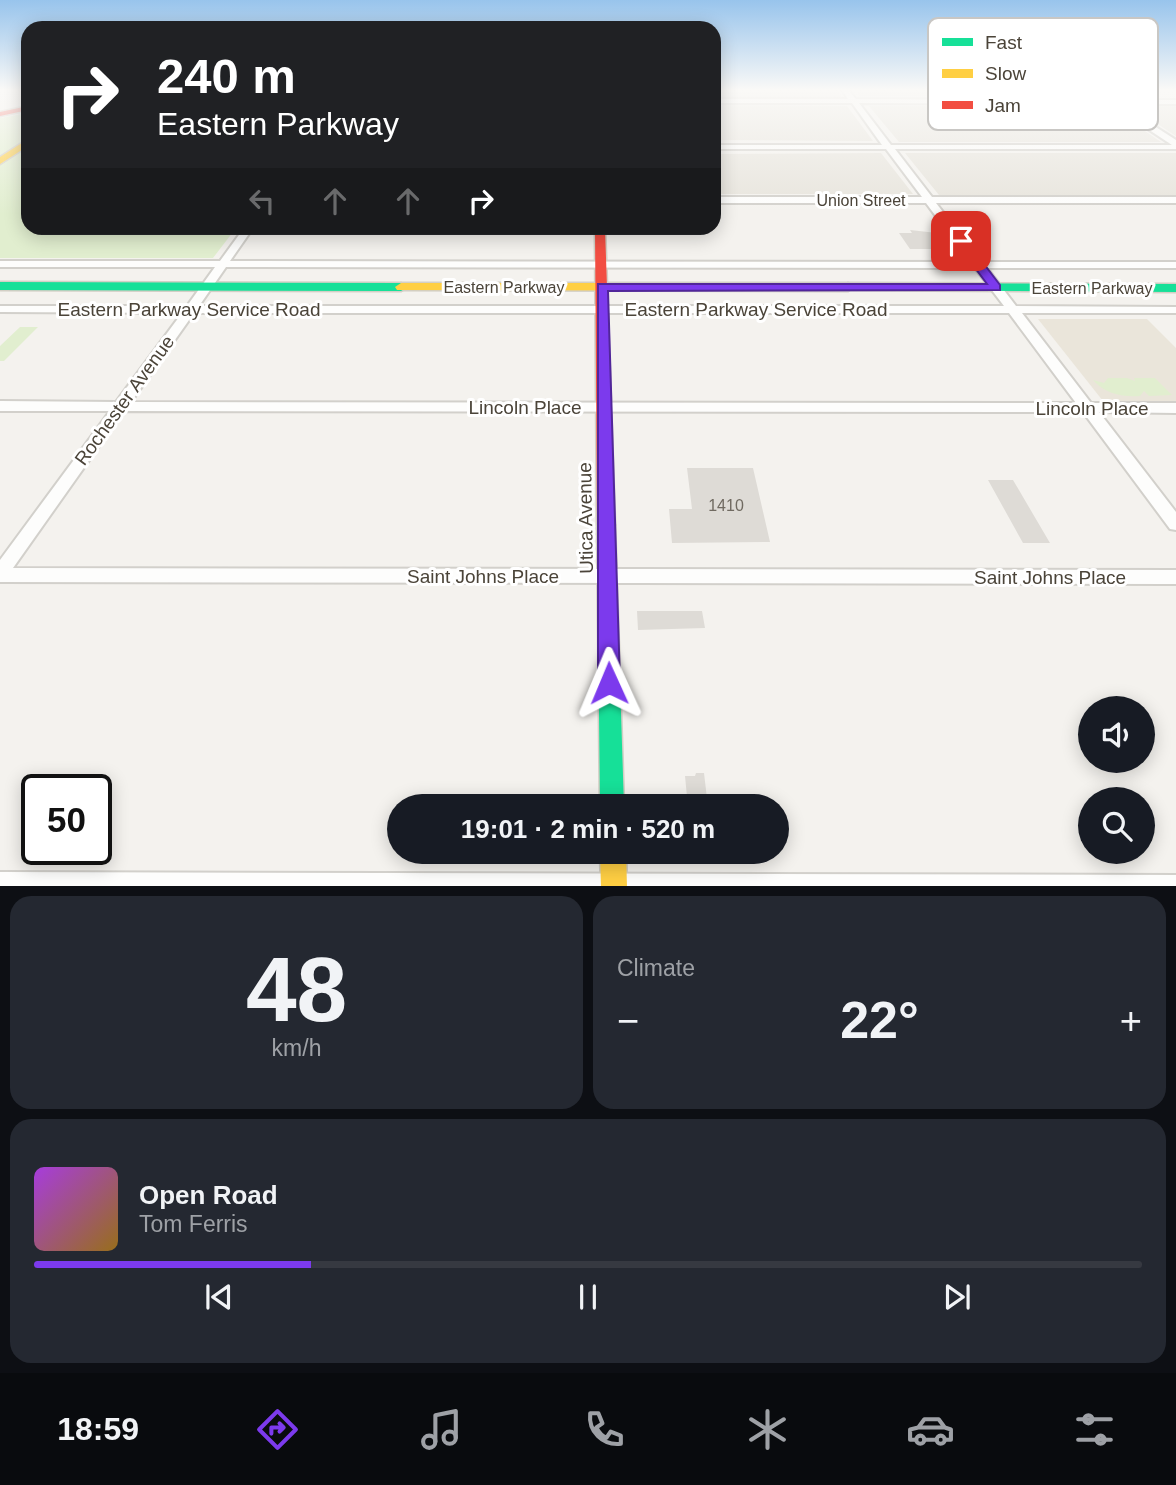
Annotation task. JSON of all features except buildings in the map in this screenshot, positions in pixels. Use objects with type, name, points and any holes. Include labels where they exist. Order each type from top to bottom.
[{"type":"main road","points":[[0,161],[21,147]]},
{"type":"main road","name":"Utica Avenue","points":[[600,235],[612,794]]},
{"type":"main road","name":"Eastern Parkway","points":[[0,286],[1176,288]]},
{"type":"main road","points":[[613,864],[614,886]]},
{"type":"street","points":[[877,131],[1176,524]]},
{"type":"street","points":[[1155,131],[1176,146]]},
{"type":"street","points":[[721,147],[1176,146]]},
{"type":"street","name":"Union Street","points":[[721,200],[1176,200]]},
{"type":"street","name":"Rochester Avenue","points":[[0,574],[244,235]]},
{"type":"street","points":[[0,264],[1176,265]]},
{"type":"street","name":"Eastern Parkway Service Road","points":[[0,309],[1176,310]]},
{"type":"street","name":"Lincoln Place","points":[[0,407],[1176,408]]},
{"type":"street","name":"Saint Johns Place","points":[[0,574],[1176,577]]},
{"type":"street","points":[[0,883],[614,886]]},
{"type":"shaded area","points":[[721,131],[866,131],[873,141],[721,140]]},
{"type":"shaded area","points":[[890,131],[1145,131],[1161,142],[899,142]]},
{"type":"shaded area","points":[[881,153],[913,194],[721,194],[721,154]]},
{"type":"shaded area","points":[[905,153],[1176,153],[1176,195],[939,195]]},
{"type":"shaded area","points":[[1038,319],[1147,319],[1176,348],[1176,401],[1103,401]]},
{"type":"green space","points":[[0,131],[21,131],[21,235],[231,235],[213,258],[0,258]]},
{"type":"green space","points":[[20,327],[38,327],[4,361],[0,361],[0,346]]},
{"type":"green space","points":[[1108,378],[1135,381],[1134,378],[1155,378],[1172,395],[1149,396],[1144,391],[1140,396],[1120,395],[1103,389],[1093,380],[1104,383]]},
{"type":"traffic: fast","points":[[0,286],[401,287]]},
{"type":"traffic: fast","points":[[848,287],[1176,288]]},
{"type":"traffic: fast","points":[[606,525],[612,794]]},
{"type":"traffic: slow","points":[[0,161],[21,147]]},
{"type":"traffic: slow","points":[[401,287],[848,287]]},
{"type":"traffic: slow","points":[[613,864],[614,886]]},
{"type":"traffic: jam","points":[[600,235],[606,525]]},
{"type":"route","points":[[609,683],[602,287],[996,288],[961,241]]}]
